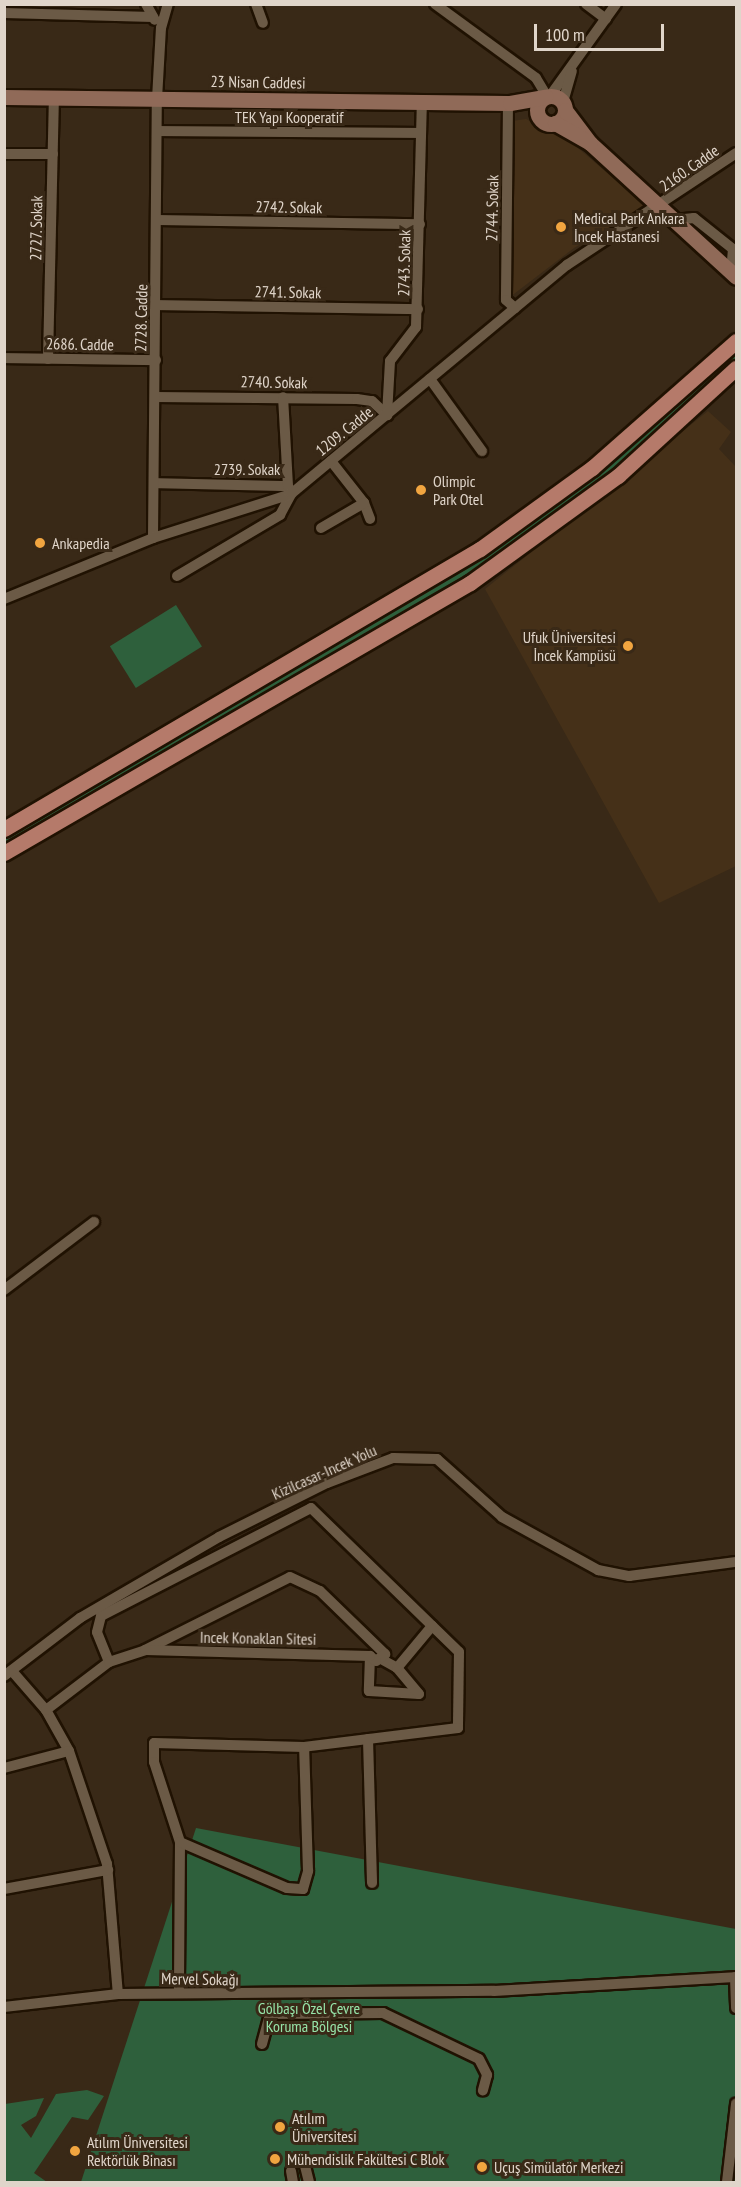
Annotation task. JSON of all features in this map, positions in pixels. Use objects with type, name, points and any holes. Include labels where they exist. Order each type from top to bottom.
[{"type":"main road","name":"23 Nisan Caddesi","points":[[4,97],[509,103]]},
{"type":"main road","points":[[509,103],[554,100]]},
{"type":"main road","points":[[537,112],[554,100]]},
{"type":"main road","points":[[554,100],[555,123]]},
{"type":"main road","points":[[554,100],[590,143],[734,274]]},
{"type":"main road","points":[[509,103],[537,112],[543,121],[555,123],[590,143]]},
{"type":"main road","points":[[4,829],[480,549],[587,472],[736,341]]},
{"type":"main road","points":[[4,853],[470,583],[618,476],[736,368]]},
{"type":"street","points":[[132,4],[132,16]]},
{"type":"street","points":[[146,4],[161,28]]},
{"type":"street","name":"2728. Cadde","points":[[153,538],[157,305],[157,99],[161,28],[168,4]]},
{"type":"street","points":[[256,4],[263,23]]},
{"type":"street","points":[[435,4],[536,78],[554,100],[614,5]]},
{"type":"street","points":[[586,4],[606,19]]},
{"type":"street","points":[[4,13],[45,9],[153,17]]},
{"type":"street","name":"2727. Sokak","points":[[48,358],[54,98]]},
{"type":"street","name":"2743. Sokak","points":[[387,415],[390,361],[416,327],[422,101]]},
{"type":"street","name":"2744. Sokak","points":[[509,103],[506,300],[515,308]]},
{"type":"street","name":"TEK Yapı Kooperatif","points":[[157,131],[421,133]]},
{"type":"street","name":"2160. Cadde","points":[[658,207],[736,153]]},
{"type":"street","points":[[4,154],[53,154]]},
{"type":"street","name":"1209. Cadde","points":[[4,599],[153,538],[291,494],[567,265],[658,207]]},
{"type":"street","name":"2742. Sokak","points":[[157,220],[420,224]]},
{"type":"street","name":"2741. Sokak","points":[[157,305],[418,309]]},
{"type":"street","name":"2686. Cadde","points":[[4,358],[156,360]]},
{"type":"street","points":[[430,379],[482,451]]},
{"type":"street","name":"2740. Sokak","points":[[155,397],[283,397],[372,401],[387,415]]},
{"type":"street","name":"2739. Sokak","points":[[154,483],[288,486],[283,397]]},
{"type":"street","points":[[331,461],[364,503],[370,519]]},
{"type":"street","points":[[177,576],[280,515],[291,494]]},
{"type":"street","points":[[321,528],[364,503]]},
{"type":"street","points":[[4,1290],[94,1222]]},
{"type":"street","name":"Kizilcasar-Incek Yolu","points":[[8,1673],[80,1618],[219,1537],[327,1483],[393,1458],[437,1460],[502,1517],[598,1570],[629,1576],[736,1562]]},
{"type":"street","points":[[109,1662],[96,1632],[100,1616],[311,1508],[459,1652],[458,1728],[304,1747],[154,1743],[154,1762],[180,1842],[179,1993]]},
{"type":"street","points":[[46,1710],[59,1706],[109,1662],[145,1650],[250,1594],[295,1577],[321,1591],[385,1654],[381,1659]]},
{"type":"street","points":[[370,1656],[369,1691],[419,1694],[397,1668],[432,1626]]},
{"type":"street","name":"Incek Konaklan Sitesi","points":[[145,1650],[370,1656],[397,1668]]},
{"type":"street","points":[[8,1673],[46,1710],[69,1751],[108,1870],[118,1994]]},
{"type":"street","points":[[368,1739],[372,1883]]},
{"type":"street","points":[[180,1842],[287,1888],[303,1888],[308,1870],[304,1747]]},
{"type":"street","points":[[4,1768],[69,1751]]},
{"type":"street","points":[[4,1889],[108,1870]]},
{"type":"street","name":"Mervel Sokağı","points":[[4,2007],[118,1994],[395,1992],[735,1977],[736,2008]]},
{"type":"street","points":[[262,2044],[270,2014],[383,2013],[479,2059],[487,2075],[483,2090]]},
{"type":"street","points":[[727,2182],[736,2104]]},
{"type":"street","points":[[305,2166],[309,2182]]},
{"type":"shaded area","name":"Medical Park Ankara İncek Hastanesi","points":[[526,119],[571,142],[646,206],[574,248],[510,297],[512,121]]},
{"type":"shaded area","name":"Ufuk Üniversitesi İncek Kampüsü","points":[[708,411],[731,432],[719,449],[736,467],[736,866],[659,903],[485,589]]},
{"type":"green space","points":[[736,352],[736,360],[625,461],[484,564],[5,845],[4,838],[466,569],[594,479]]},
{"type":"green space","points":[[176,605],[202,647],[136,688],[110,646]]},
{"type":"green space","name":"Gölbaşı Özel Çevre Koruma Bölgesi","points":[[196,1828],[736,1929],[736,2182],[81,2182]]},
{"type":"green space","points":[[87,2090],[104,2096],[88,2120],[72,2117],[34,2173],[47,2182],[5,2182],[5,2104],[44,2098],[36,2116],[21,2125],[31,2138],[56,2094]]},
{"type":"place","name":"Medical Park Ankara İncek Hastanesi","points":[[561,227]]},
{"type":"place","name":"Olimpic Park Otel","points":[[421,490]]},
{"type":"place","name":"Ankapedia","points":[[40,543]]},
{"type":"place","name":"Ufuk Üniversitesi İncek Kampüsü","points":[[628,646]]},
{"type":"place","name":"Atılım Üniversitesi","points":[[280,2127]]},
{"type":"place","name":"Atılım Üniversitesi Rektörlük Binası","points":[[75,2151]]},
{"type":"place","name":"Mühendislik Fakültesi C Blok","points":[[275,2159]]},
{"type":"place","name":"Uçuş Simülatör Merkezi","points":[[482,2167]]}]
